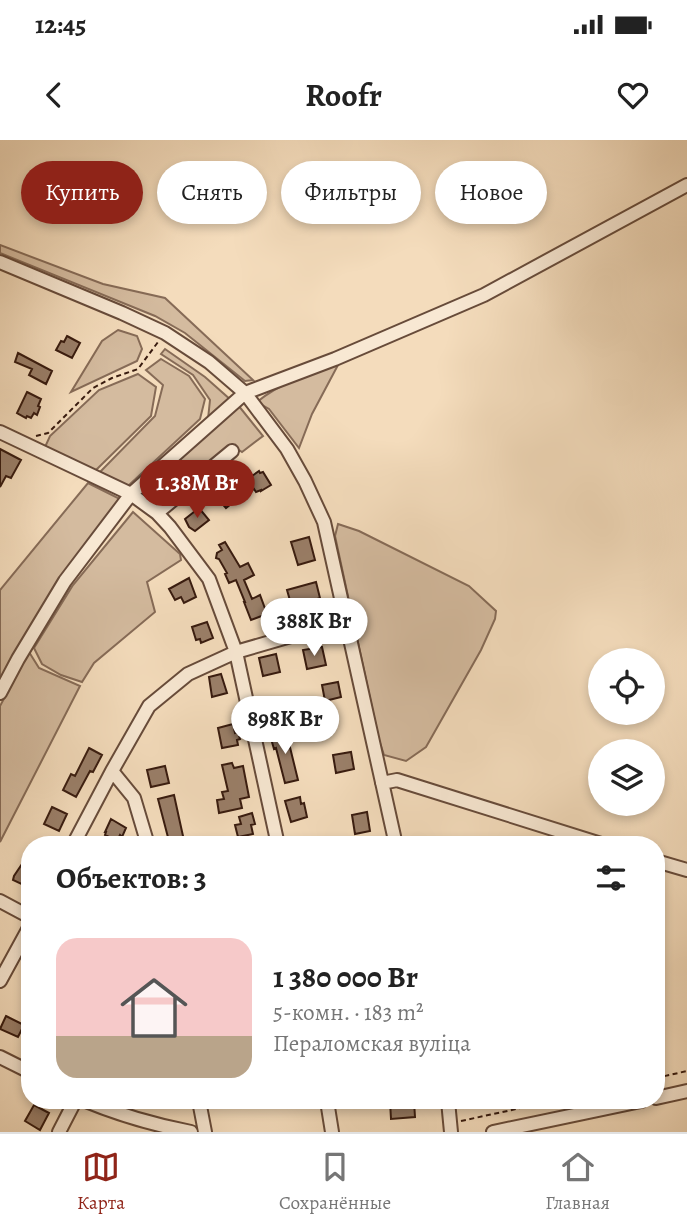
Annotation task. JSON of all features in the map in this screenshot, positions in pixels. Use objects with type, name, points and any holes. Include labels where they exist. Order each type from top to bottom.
[{"type":"street","points":[[0,693],[65,581],[131,494],[245,393],[335,359],[485,295],[687,185]]},
{"type":"street","points":[[0,262],[165,332],[209,362],[245,393],[287,449],[324,522],[394,836]]},
{"type":"street","points":[[0,432],[131,494],[157,513],[170,527],[209,579],[236,652],[276,836]]},
{"type":"street","points":[[157,513],[232,451]]},
{"type":"street","points":[[78,836],[149,706],[188,674],[236,652],[346,620]]},
{"type":"street","points":[[112,771],[135,798],[146,836]]},
{"type":"street","points":[[382,783],[397,780],[575,836]]},
{"type":"street","points":[[665,864],[687,870]]},
{"type":"street","points":[[0,901],[21,912]]},
{"type":"street","points":[[0,981],[21,942]]},
{"type":"street","points":[[0,1057],[21,1068]]},
{"type":"street","points":[[665,1096],[687,1091]]},
{"type":"street","points":[[59,1132],[71,1109]]},
{"type":"street","points":[[106,1109],[159,1126],[191,1132]]},
{"type":"street","points":[[201,1109],[205,1132]]},
{"type":"street","points":[[328,1109],[332,1132]]},
{"type":"street","points":[[449,1109],[451,1128]]},
{"type":"street","points":[[493,1132],[603,1109]]},
{"type":"path","points":[[19,440],[48,433],[93,388],[138,369],[165,332]]},
{"type":"path","points":[[665,1076],[687,1071]]},
{"type":"path","points":[[451,1128],[523,1109]]},
{"type":"shaded area","points":[[0,245],[103,284],[165,298],[253,380],[245,381],[185,333],[155,316],[0,253]]},
{"type":"shaded area","points":[[118,330],[137,336],[142,349],[137,361],[71,392],[102,341]]},
{"type":"shaded area","points":[[165,349],[205,377],[232,401],[208,419],[210,400],[193,375],[161,354]]},
{"type":"shaded area","points":[[161,359],[189,376],[205,399],[200,419],[128,486],[100,472],[155,416],[163,385],[146,370]]},
{"type":"shaded area","points":[[338,365],[312,414],[299,448],[269,409],[257,402],[286,384]]},
{"type":"shaded area","points":[[138,374],[156,387],[151,416],[95,471],[45,447],[50,436],[99,390]]},
{"type":"shaded area","points":[[238,405],[263,436],[242,452],[233,446],[158,506],[138,496]]},
{"type":"shaded area","points":[[88,483],[120,499],[56,583],[0,684],[0,590]]},
{"type":"shaded area","points":[[133,512],[180,554],[181,560],[147,582],[155,612],[94,663],[82,682],[61,675],[42,664],[34,648],[73,585]]},
{"type":"shaded area","points":[[338,524],[359,531],[469,586],[496,611],[481,650],[426,747],[406,761],[384,755],[379,740],[335,536]]},
{"type":"shaded area","points":[[29,652],[39,668],[80,686],[0,842],[0,706]]},
{"type":"building","points":[[67,336],[80,343],[72,358],[56,350]]},
{"type":"building","points":[[18,353],[52,371],[46,384],[29,375],[32,369],[15,362]]},
{"type":"building","points":[[27,392],[41,399],[37,415],[34,413],[31,418],[17,413]]},
{"type":"building","points":[[0,449],[21,460],[11,478],[6,476],[0,487]]},
{"type":"building","points":[[248,469],[252,476],[259,471],[263,472],[271,485],[261,491],[251,491],[240,473]]},
{"type":"building","points":[[226,483],[238,498],[226,508],[213,493]]},
{"type":"building","points":[[199,508],[209,520],[195,531],[185,519]]},
{"type":"building","points":[[309,537],[315,560],[298,565],[291,542]]},
{"type":"building","points":[[225,542],[240,567],[248,563],[254,575],[244,580],[252,599],[260,595],[267,614],[251,620],[236,580],[229,583],[225,574],[227,573],[216,558],[217,553],[222,550],[219,545]]},
{"type":"building","points":[[189,578],[196,597],[184,603],[181,597],[175,600],[169,589]]},
{"type":"building","points":[[316,582],[320,598],[311,601],[313,605],[293,611],[287,590]]},
{"type":"building","points":[[207,622],[213,638],[201,643],[200,639],[196,640],[192,627]]},
{"type":"building","points":[[322,647],[326,665],[307,669],[303,650]]},
{"type":"building","points":[[276,654],[280,672],[263,676],[259,658]]},
{"type":"building","points":[[221,674],[227,693],[212,697],[209,677]]},
{"type":"building","points":[[338,682],[341,697],[325,701],[322,685]]},
{"type":"building","points":[[233,724],[240,739],[237,740],[238,745],[222,748],[218,728]]},
{"type":"building","points":[[286,731],[298,780],[285,783],[270,735]]},
{"type":"building","points":[[89,748],[102,755],[76,797],[63,790],[71,774],[75,776]]},
{"type":"building","points":[[351,752],[354,769],[336,773],[333,755]]},
{"type":"building","points":[[232,763],[234,768],[243,766],[249,797],[240,799],[242,808],[219,813],[217,800],[224,799],[222,792],[228,791],[222,765]]},
{"type":"building","points":[[165,766],[169,783],[151,787],[147,770]]},
{"type":"building","points":[[174,795],[183,836],[168,836],[158,799]]},
{"type":"building","points":[[300,797],[307,817],[291,822],[285,801]]},
{"type":"building","points":[[52,807],[67,814],[59,831],[44,824]]},
{"type":"building","points":[[367,812],[370,831],[355,834],[352,815]]},
{"type":"building","points":[[252,813],[255,824],[251,825],[253,834],[238,836],[235,825],[241,824],[239,817]]},
{"type":"building","points":[[111,819],[126,828],[122,836],[107,836],[105,832]]},
{"type":"building","points":[[21,866],[21,884],[13,880]]},
{"type":"building","points":[[6,1016],[21,1024],[18,1037],[0,1029]]},
{"type":"building","points":[[32,1109],[42,1109],[49,1113],[40,1130],[25,1121]]},
{"type":"building","points":[[390,1109],[414,1109],[415,1117],[391,1119]]}]
